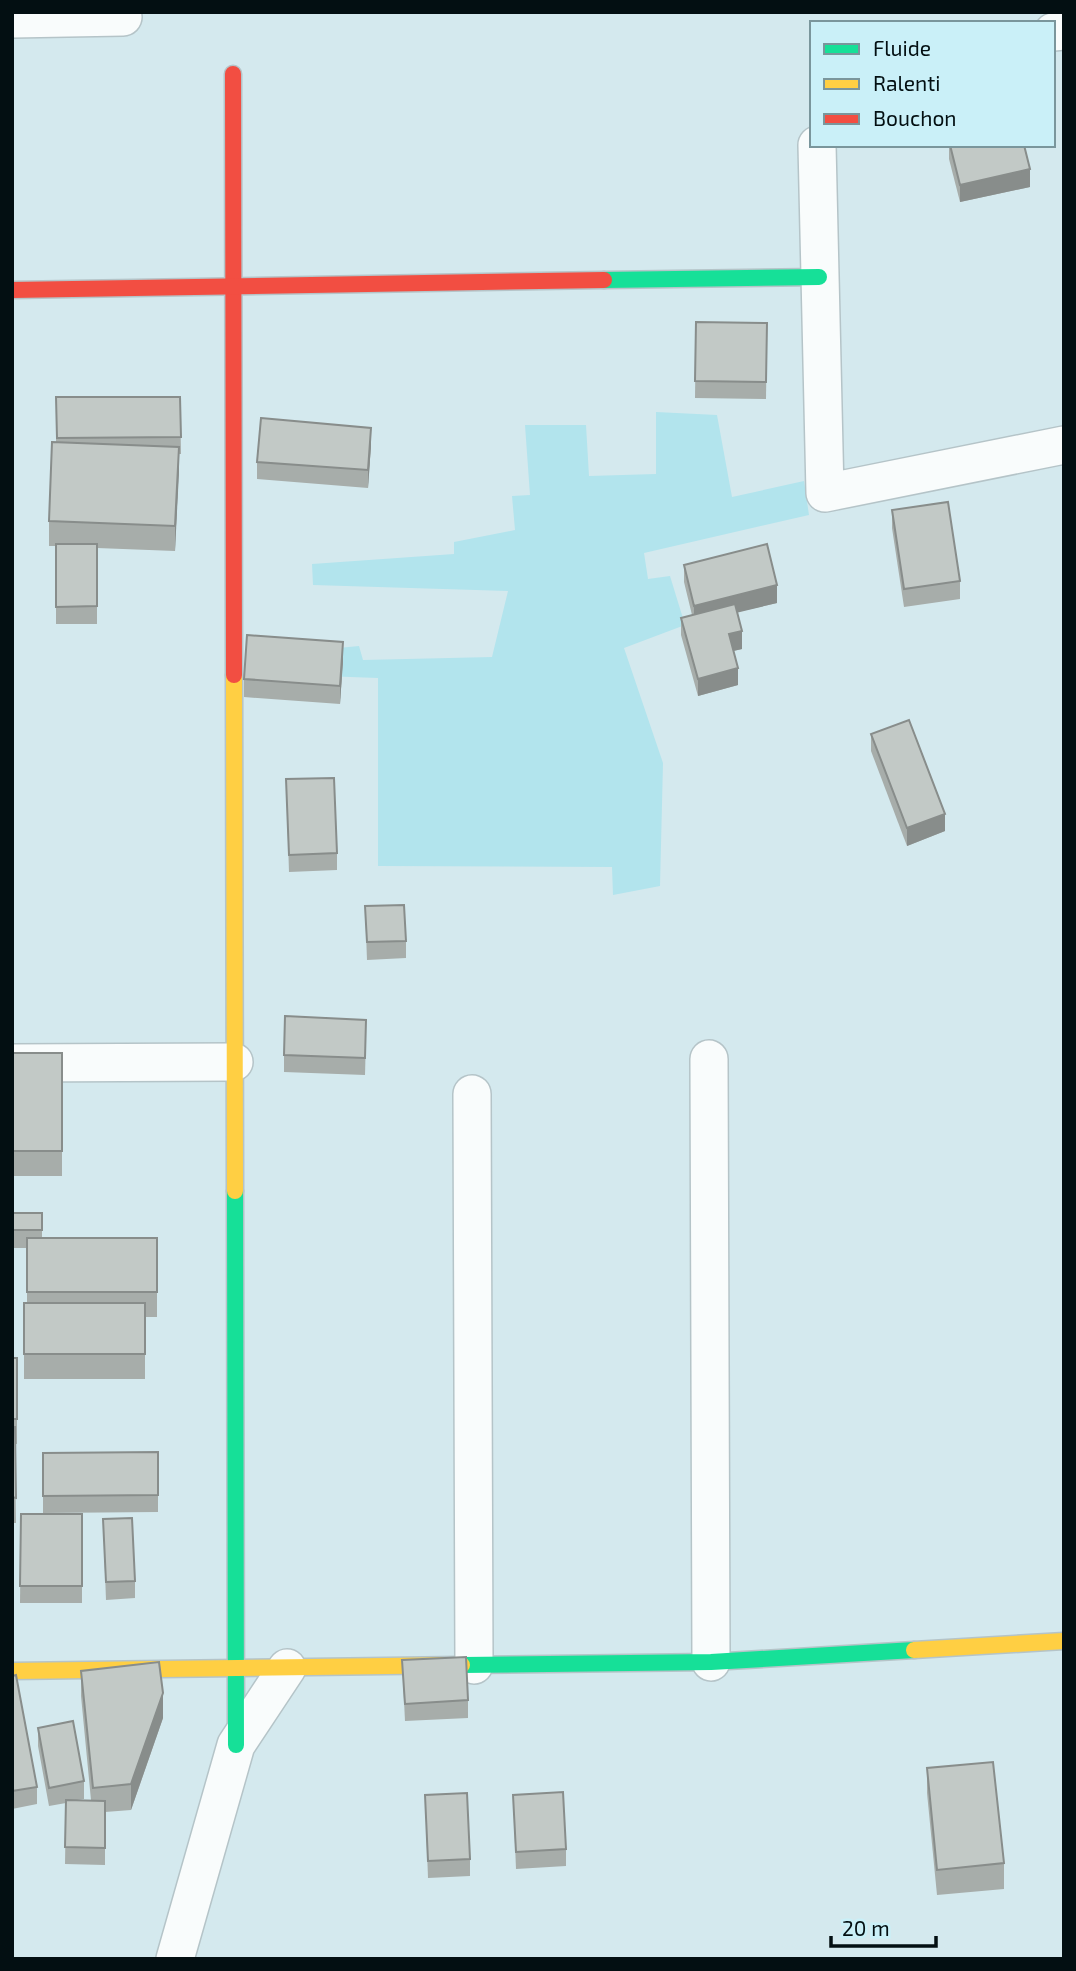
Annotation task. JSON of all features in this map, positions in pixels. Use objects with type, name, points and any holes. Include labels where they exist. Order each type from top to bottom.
[{"type":"street","points":[[12,19],[123,17]]},
{"type":"street","points":[[175,1959],[236,1745],[233,74]]},
{"type":"street","points":[[817,147],[825,493],[1064,445]]},
{"type":"street","points":[[12,290],[819,277]]},
{"type":"street","points":[[709,1059],[711,1662]]},
{"type":"street","points":[[12,1063],[234,1062]]},
{"type":"street","points":[[472,1094],[474,1665]]},
{"type":"street","points":[[12,1671],[711,1662],[1064,1641]]},
{"type":"street","points":[[236,1745],[287,1668]]},
{"type":"shaded area","points":[[656,412],[717,415],[732,497],[804,481],[809,515],[644,553],[648,579],[670,576],[685,625],[624,648],[663,763],[660,886],[613,895],[612,867],[378,866],[378,678],[323,676],[328,649],[359,646],[363,660],[492,657],[508,591],[313,585],[312,564],[454,554],[454,542],[515,530],[512,496],[530,495],[525,425],[586,425],[589,476],[656,474]]},
{"type":"building","points":[[950,147],[1024,147],[1030,169],[960,185]]},
{"type":"building","points":[[696,322],[767,323],[766,382],[695,381]]},
{"type":"building","points":[[56,397],[180,397],[181,437],[57,438]]},
{"type":"building","points":[[261,418],[371,428],[368,470],[257,462]]},
{"type":"building","points":[[52,442],[179,447],[175,526],[49,521]]},
{"type":"building","points":[[948,502],[960,581],[904,589],[892,510]]},
{"type":"building","points":[[56,544],[97,544],[97,606],[56,607]]},
{"type":"building","points":[[767,544],[777,585],[694,606],[684,565]]},
{"type":"building","points":[[735,604],[742,631],[729,634],[738,668],[698,679],[681,618]]},
{"type":"building","points":[[247,635],[343,642],[340,686],[244,679]]},
{"type":"building","points":[[909,720],[945,814],[907,828],[871,734]]},
{"type":"building","points":[[334,778],[337,853],[289,855],[286,779]]},
{"type":"building","points":[[404,905],[406,941],[367,942],[365,906]]},
{"type":"building","points":[[285,1016],[366,1020],[365,1058],[284,1055]]},
{"type":"building","points":[[12,1053],[62,1053],[62,1151],[12,1151]]},
{"type":"building","points":[[12,1213],[42,1213],[42,1230],[12,1230]]},
{"type":"building","points":[[27,1238],[157,1238],[157,1292],[27,1292]]},
{"type":"building","points":[[24,1303],[145,1303],[145,1354],[24,1354]]},
{"type":"building","points":[[12,1358],[17,1358],[17,1419],[12,1419]]},
{"type":"building","points":[[12,1427],[15,1427],[16,1498],[12,1497]]},
{"type":"building","points":[[158,1452],[158,1495],[43,1496],[43,1453]]},
{"type":"building","points":[[21,1514],[82,1514],[82,1586],[20,1586]]},
{"type":"building","points":[[132,1518],[135,1581],[106,1582],[103,1519]]},
{"type":"building","points":[[466,1657],[468,1700],[405,1704],[402,1660]]},
{"type":"building","points":[[159,1662],[163,1693],[131,1784],[93,1788],[81,1671]]},
{"type":"building","points":[[16,1675],[37,1787],[12,1791],[12,1676]]},
{"type":"building","points":[[73,1721],[84,1781],[49,1788],[38,1728]]},
{"type":"building","points":[[993,1762],[1004,1863],[937,1870],[927,1768]]},
{"type":"building","points":[[563,1792],[566,1849],[516,1852],[513,1795]]},
{"type":"building","points":[[467,1793],[470,1859],[428,1861],[425,1795]]},
{"type":"building","points":[[66,1800],[105,1801],[105,1848],[65,1847]]},
{"type":"traffic: fast","points":[[604,280],[819,277]]},
{"type":"traffic: fast","points":[[235,1191],[236,1745]]},
{"type":"traffic: fast","points":[[462,1665],[711,1662],[914,1650]]},
{"type":"traffic: slow","points":[[234,675],[235,1191]]},
{"type":"traffic: slow","points":[[914,1650],[1064,1641]]},
{"type":"traffic: slow","points":[[12,1671],[462,1665]]},
{"type":"traffic: jam","points":[[233,74],[234,675]]},
{"type":"traffic: jam","points":[[12,290],[604,280]]}]
